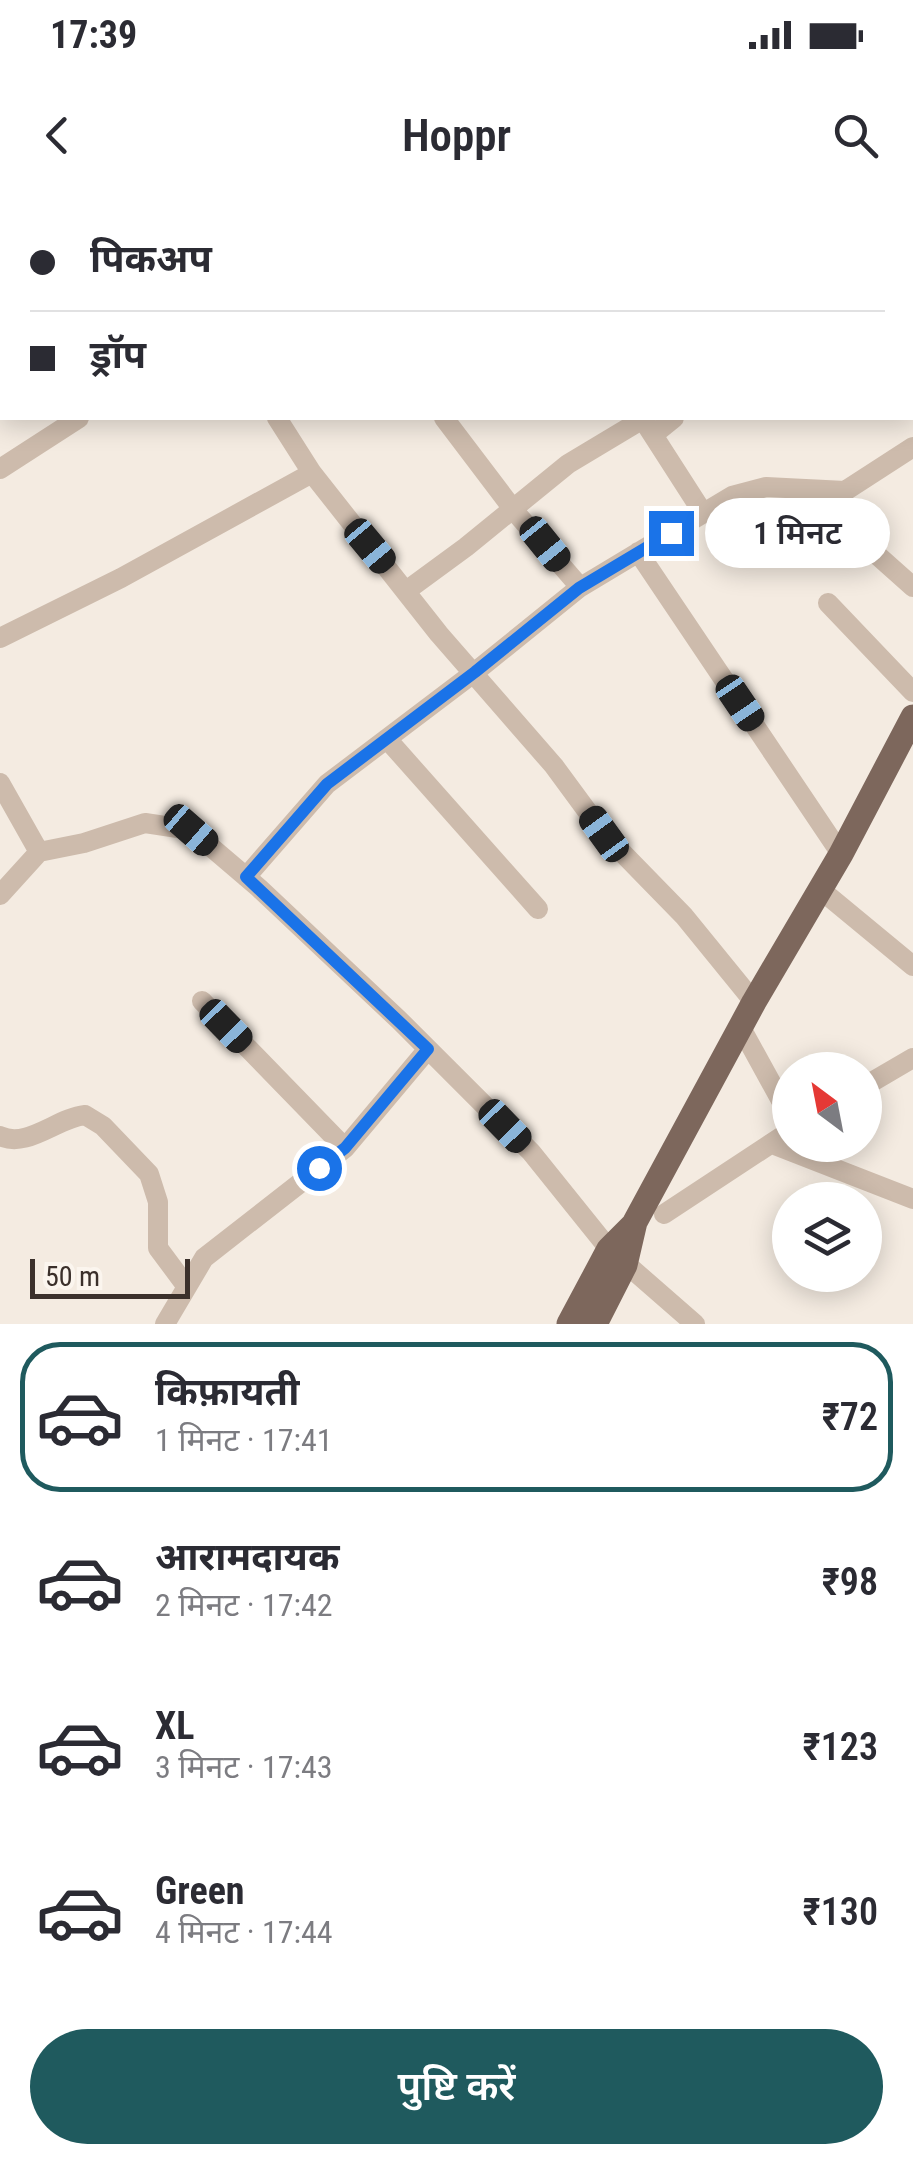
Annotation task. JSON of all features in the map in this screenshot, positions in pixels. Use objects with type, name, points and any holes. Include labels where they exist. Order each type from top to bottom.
[{"type":"main road","points":[[595,1324],[618,1257],[636,1222],[740,1026],[841,854],[913,717]]},
{"type":"main road","points":[[570,1324],[618,1257]]},
{"type":"street","points":[[1,466],[76,420]]},
{"type":"street","points":[[278,420],[312,473],[440,634],[554,766],[604,834],[684,916],[754,1002]]},
{"type":"street","points":[[446,420],[512,508],[580,588]]},
{"type":"street","points":[[406,591],[568,464],[646,424],[703,513]]},
{"type":"street","points":[[246,877],[327,784],[580,588],[732,496],[766,488],[845,491],[913,447]]},
{"type":"street","points":[[0,638],[122,578],[312,473]]},
{"type":"street","points":[[803,490],[913,588]]},
{"type":"street","points":[[638,552],[841,854]]},
{"type":"street","points":[[828,603],[913,692]]},
{"type":"street","points":[[386,739],[538,909]]},
{"type":"street","points":[[0,783],[38,852]]},
{"type":"street","points":[[0,895],[38,852],[84,843],[144,823],[191,830],[428,1049],[530,1152],[618,1257],[695,1324]]},
{"type":"street","points":[[820,890],[913,966]]},
{"type":"street","points":[[202,1001],[345,1148]]},
{"type":"street","points":[[740,1026],[772,1084]]},
{"type":"street","points":[[165,1324],[204,1258],[345,1148],[428,1049]]},
{"type":"street","points":[[882,1076],[913,1058]]},
{"type":"street","points":[[0,1136],[20,1140],[85,1114],[103,1126],[150,1174],[158,1202],[158,1248],[187,1287]]},
{"type":"street","points":[[664,1214],[772,1144]]},
{"type":"street","points":[[818,1162],[913,1199]]},
{"type":"route","points":[[319,1168],[345,1148],[428,1049],[246,877],[327,784],[579,588],[671,533]]}]
